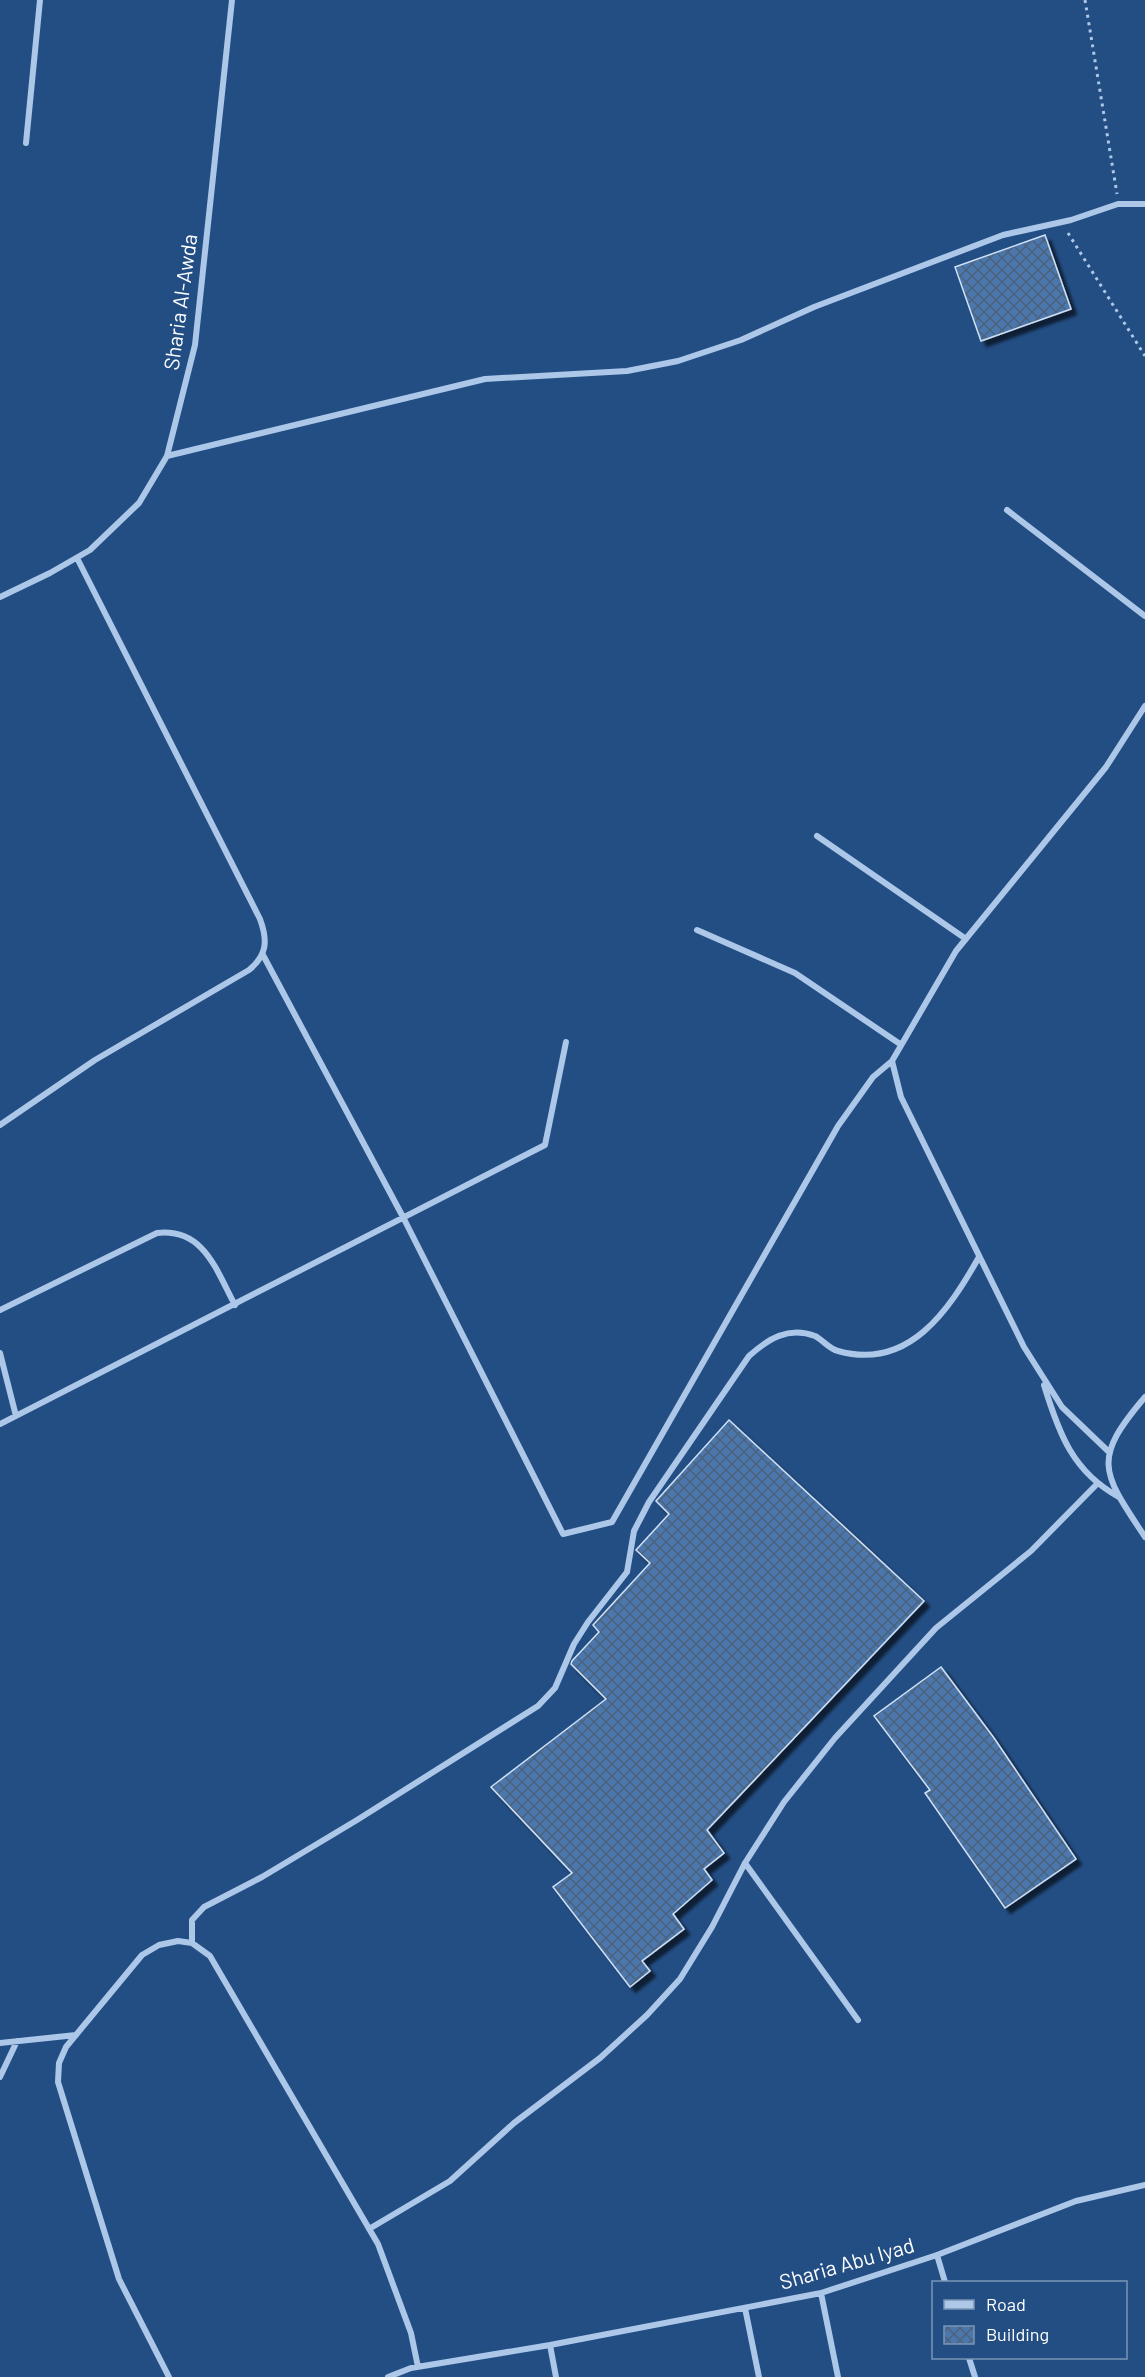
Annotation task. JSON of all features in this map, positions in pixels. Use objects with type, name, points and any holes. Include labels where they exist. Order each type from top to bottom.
[{"type":"street","points":[[26,143],[40,0]]},
{"type":"street","name":"Sharia Al-Awda","points":[[0,597],[90,550],[140,503],[167,456],[195,345],[232,0]]},
{"type":"street","points":[[167,456],[485,379],[627,370],[678,360],[741,340],[814,307],[942,256],[1003,236],[1118,204],[1145,204]]},
{"type":"street","points":[[1008,510],[1145,616]]},
{"type":"street","points":[[0,1125],[95,1060],[249,970],[263,955],[266,935],[260,919],[77,558]]},
{"type":"street","points":[[263,955],[404,1218],[563,1534],[612,1522],[838,1126],[873,1077],[892,1061],[900,1044],[966,939],[1106,767],[1145,706]]},
{"type":"street","points":[[817,836],[966,939]]},
{"type":"street","points":[[697,930],[795,973],[900,1044]]},
{"type":"street","points":[[0,1424],[545,1145],[566,1042]]},
{"type":"street","points":[[892,1061],[901,1097],[979,1257],[1043,1378],[1062,1407],[1109,1452]]},
{"type":"street","points":[[0,1310],[157,1233],[170,1232],[184,1234],[198,1244],[235,1305]]},
{"type":"street","points":[[192,1943],[192,1920],[204,1907],[262,1877],[357,1820],[538,1706],[555,1688],[574,1644],[627,1572],[634,1531],[649,1502],[749,1356],[767,1340],[798,1332],[817,1337],[835,1351],[861,1356],[883,1352],[927,1331],[946,1311],[979,1257]]},
{"type":"street","points":[[0,1353],[16,1416]]},
{"type":"street","points":[[1043,1378],[1052,1409],[1078,1465],[1096,1485],[1119,1497]]},
{"type":"street","points":[[1145,1396],[1122,1422],[1109,1452],[1108,1474],[1119,1497],[1145,1537]]},
{"type":"street","points":[[369,2229],[450,2181],[514,2123],[600,2058],[647,2015],[680,1979],[712,1927],[745,1863],[784,1802],[835,1737],[936,1628],[1031,1551],[1096,1485]]},
{"type":"street","points":[[745,1863],[858,2020]]},
{"type":"street","points":[[169,2377],[119,2279],[58,2082],[59,2063],[66,2047],[142,1955],[159,1945],[178,1941],[192,1943],[210,1956],[378,2244],[411,2333],[418,2367]]},
{"type":"street","points":[[0,2043],[76,2035]]},
{"type":"street","points":[[0,2076],[17,2041]]},
{"type":"street","name":"Sharia Abu Iyad","points":[[388,2377],[418,2367],[550,2345],[821,2293],[937,2255],[1076,2201],[1145,2185]]},
{"type":"street","points":[[937,2255],[944,2281]]},
{"type":"street","points":[[821,2293],[838,2377]]},
{"type":"street","points":[[745,2308],[759,2377]]},
{"type":"street","points":[[550,2345],[556,2377]]},
{"type":"street","points":[[969,2359],[975,2377]]},
{"type":"path","points":[[1085,0],[1118,204]]},
{"type":"path","points":[[1060,222],[1145,356]]},
{"type":"building","points":[[1045,235],[1071,309],[981,341],[955,267]]},
{"type":"building","points":[[729,1420],[924,1601],[707,1830],[724,1853],[704,1869],[712,1880],[673,1914],[684,1929],[642,1961],[650,1971],[630,1987],[553,1887],[572,1873],[491,1787],[606,1699],[571,1664],[572,1661],[599,1632],[593,1625],[650,1563],[636,1550],[669,1514],[656,1501]]},
{"type":"building","points":[[941,1667],[994,1738],[1076,1859],[1005,1908],[925,1793],[930,1790],[874,1716]]}]
